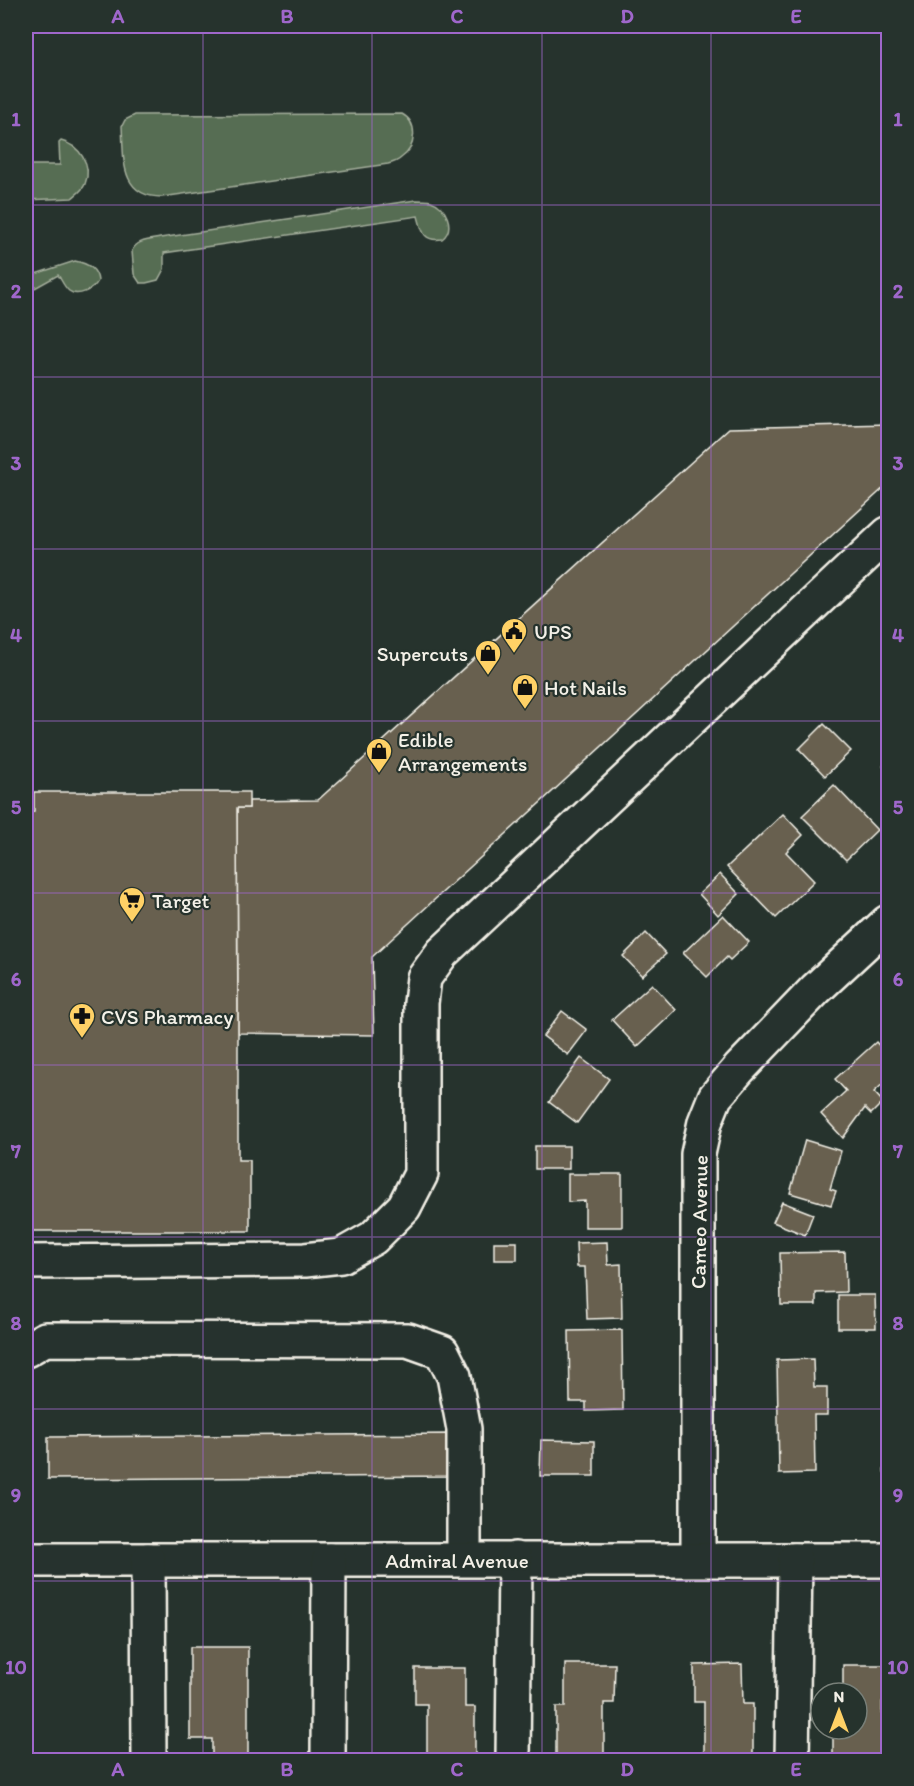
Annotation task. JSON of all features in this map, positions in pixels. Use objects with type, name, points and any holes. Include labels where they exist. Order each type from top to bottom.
[{"type":"street","points":[[26,1262],[305,1260],[341,1256],[373,1238],[404,1207],[421,1174],[421,1003],[424,978],[442,953],[888,534]]},
{"type":"street","name":"Cameo Avenue","points":[[698,1559],[698,1154],[705,1122],[715,1097],[739,1069],[816,989],[888,922]]},
{"type":"street","points":[[26,1350],[45,1339],[408,1340],[442,1352],[454,1376],[464,1429],[464,1559]]},
{"type":"street","points":[[513,1761],[515,1559]]},
{"type":"street","name":"Admiral Avenue","points":[[26,1560],[888,1560]]},
{"type":"street","points":[[148,1560],[149,1761]]},
{"type":"street","points":[[328,1761],[329,1560]]},
{"type":"street","points":[[792,1761],[795,1560]]},
{"type":"green space","points":[[402,114],[411,123],[414,136],[406,154],[388,164],[162,197],[148,195],[138,190],[131,183],[124,162],[122,126],[125,120],[135,115]]},
{"type":"green space","points":[[61,141],[79,151],[83,157],[87,170],[84,186],[72,198],[26,200],[26,165],[60,165],[59,143]]},
{"type":"green space","points":[[416,200],[431,201],[445,212],[449,223],[442,239],[427,237],[422,231],[418,216],[164,253],[164,269],[158,280],[140,283],[134,274],[132,251],[144,241]]},
{"type":"green space","points":[[75,261],[87,265],[96,273],[98,281],[89,290],[73,293],[58,275],[26,293],[26,277]]},
{"type":"building","points":[[888,424],[888,484],[372,957],[374,1035],[238,1033],[237,808],[249,808],[249,801],[318,800],[729,428]]},
{"type":"building","points":[[824,724],[851,751],[825,776],[799,749]]},
{"type":"building","points":[[888,761],[888,773],[883,766]]},
{"type":"building","points":[[834,785],[877,830],[846,860],[802,816]]},
{"type":"building","name":"Target","points":[[34,792],[249,792],[249,808],[237,808],[238,1160],[250,1160],[250,1231],[26,1231],[26,813],[34,812]]},
{"type":"building","points":[[783,814],[803,835],[786,852],[814,881],[776,918],[727,867]]},
{"type":"building","points":[[720,874],[739,894],[718,915],[699,894]]},
{"type":"building","points":[[723,915],[749,942],[730,960],[727,957],[707,977],[683,953]]},
{"type":"building","points":[[646,933],[666,954],[642,976],[623,956]]},
{"type":"building","points":[[652,984],[676,1010],[637,1047],[612,1020]]},
{"type":"building","points":[[562,1011],[587,1030],[568,1055],[543,1036]]},
{"type":"building","points":[[876,1042],[888,1056],[888,1079],[874,1092],[883,1102],[871,1114],[865,1108],[843,1138],[821,1114],[846,1091],[835,1079]]},
{"type":"building","points":[[581,1058],[609,1079],[577,1123],[549,1102]]},
{"type":"building","points":[[805,1140],[841,1151],[830,1189],[836,1191],[831,1205],[790,1193]]},
{"type":"building","points":[[535,1146],[569,1146],[569,1169],[535,1169]]},
{"type":"building","points":[[568,1174],[622,1174],[622,1227],[585,1227],[585,1201],[568,1202]]},
{"type":"building","points":[[782,1202],[813,1214],[805,1235],[773,1222]]},
{"type":"building","points":[[494,1242],[517,1242],[517,1260],[494,1260]]},
{"type":"building","points":[[607,1242],[608,1265],[621,1264],[622,1318],[587,1319],[585,1267],[577,1267],[576,1243]]},
{"type":"building","points":[[845,1252],[846,1292],[816,1293],[816,1305],[781,1305],[780,1253]]},
{"type":"building","points":[[838,1295],[875,1295],[876,1328],[838,1328]]},
{"type":"building","points":[[622,1330],[623,1410],[586,1411],[586,1402],[570,1402],[569,1331]]},
{"type":"building","points":[[813,1359],[814,1387],[827,1387],[827,1415],[814,1415],[815,1473],[779,1474],[777,1360]]},
{"type":"building","points":[[456,1434],[456,1476],[48,1479],[48,1437]]},
{"type":"building","points":[[884,1436],[888,1437],[888,1472],[884,1472]]},
{"type":"building","points":[[541,1440],[594,1441],[594,1476],[540,1476]]},
{"type":"building","points":[[190,1647],[248,1647],[248,1760],[212,1760],[212,1739],[190,1739]]},
{"type":"building","points":[[565,1664],[615,1664],[614,1703],[604,1703],[604,1760],[556,1760],[556,1707],[565,1707]]},
{"type":"building","points":[[742,1664],[743,1704],[753,1704],[753,1760],[704,1760],[704,1702],[694,1702],[694,1665]]},
{"type":"building","points":[[843,1665],[888,1665],[888,1702],[882,1702],[882,1760],[833,1760],[833,1741],[869,1741],[869,1681],[843,1681]]},
{"type":"building","points":[[415,1668],[465,1668],[465,1707],[475,1707],[475,1760],[427,1760],[427,1704],[415,1704]]},
{"type":"place","name":"UPS","points":[[514,654]]},
{"type":"place","name":"Supercuts","points":[[488,676]]},
{"type":"place","name":"Hot Nails","points":[[525,710]]},
{"type":"place","name":"Edible Arrangements","points":[[379,774]]},
{"type":"place","name":"Target","points":[[132,923]]},
{"type":"place","name":"CVS Pharmacy","points":[[82,1039]]}]
